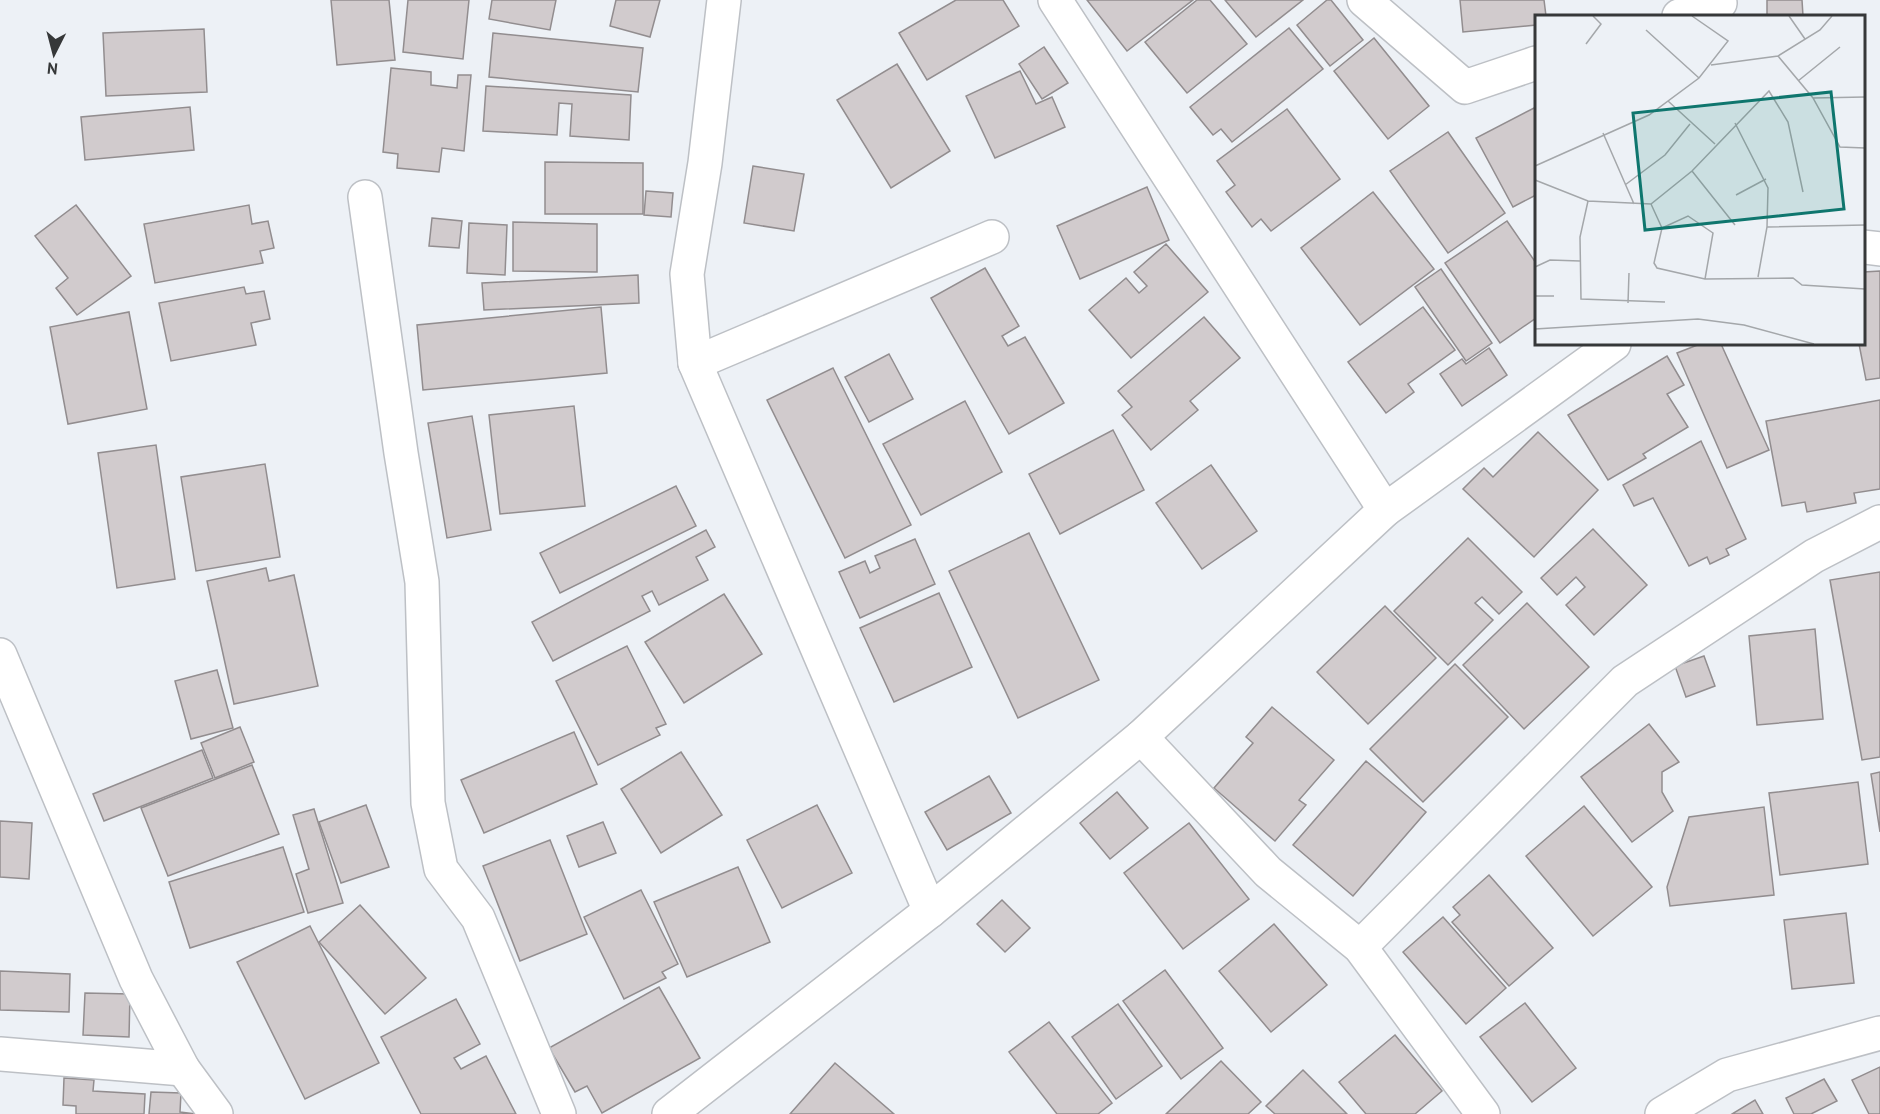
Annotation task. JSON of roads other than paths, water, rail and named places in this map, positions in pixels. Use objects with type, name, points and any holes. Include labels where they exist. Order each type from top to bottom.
[{"type":"street","points":[[724,0],[705,163],[687,274],[695,363],[930,910]]},
{"type":"street","points":[[1055,0],[1385,510]]},
{"type":"street","points":[[1364,0],[1465,87],[1535,63]]},
{"type":"street","points":[[1684,15],[1722,7]]},
{"type":"street","points":[[365,197],[401,453],[422,582],[428,803],[441,869],[478,918],[559,1114]]},
{"type":"street","points":[[695,363],[992,237]]},
{"type":"street","points":[[1865,247],[1880,249]]},
{"type":"street","points":[[669,1114],[930,910],[1141,737],[1385,510],[1613,345]]},
{"type":"street","points":[[1360,947],[1625,681],[1814,556],[1880,522]]},
{"type":"street","points":[[0,655],[136,979],[183,1069],[216,1114]]},
{"type":"street","points":[[1141,737],[1268,872],[1360,947],[1483,1114]]},
{"type":"street","points":[[1662,1114],[1727,1075],[1880,1033]]},
{"type":"street","points":[[0,1054],[183,1069]]}]
